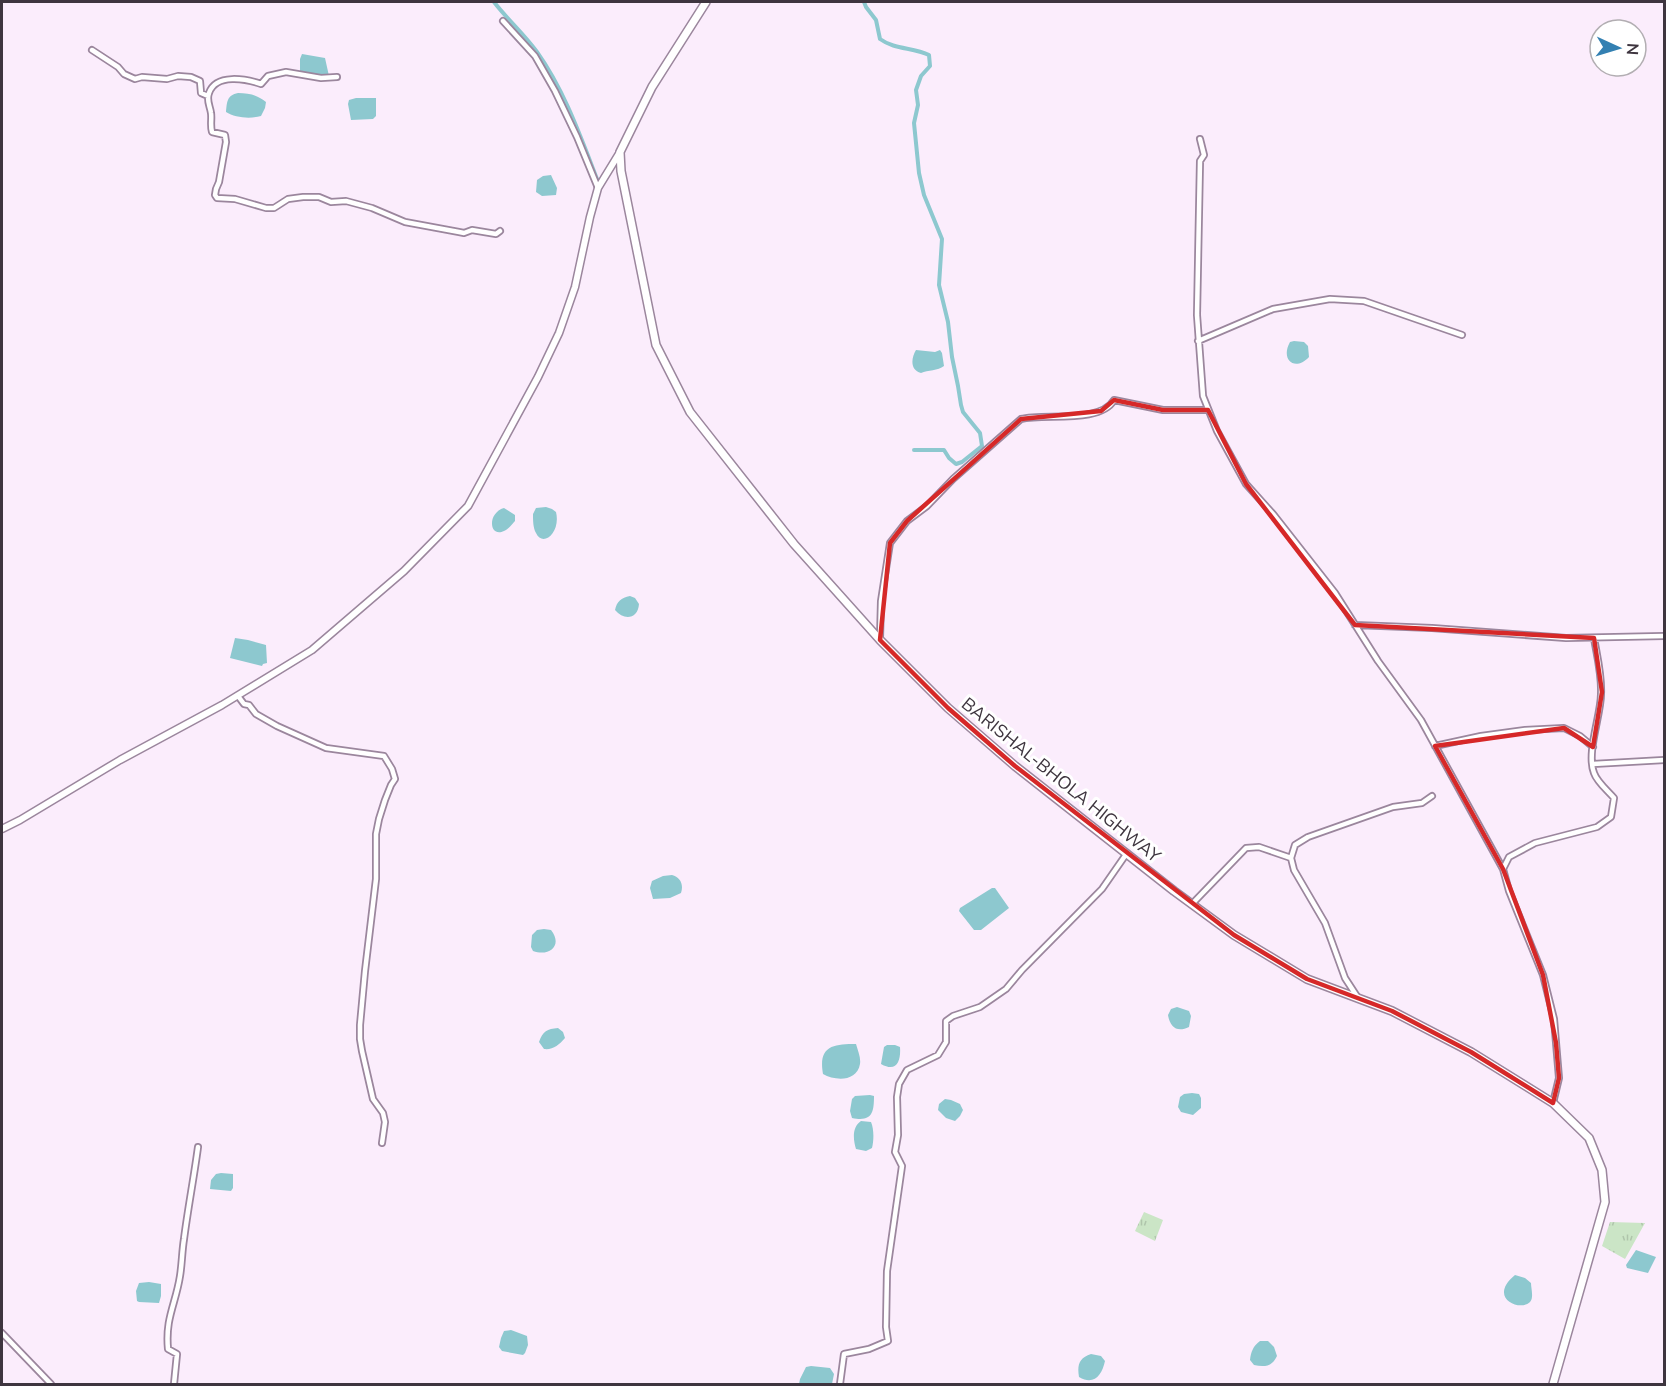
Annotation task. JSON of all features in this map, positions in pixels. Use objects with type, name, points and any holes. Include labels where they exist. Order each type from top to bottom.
[{"type":"highway","points":[[620,152],[652,87],[706,2]]},
{"type":"highway","name":"BARISHAL-BHOLA HIGHWAY","points":[[620,152],[621,171],[656,345],[690,412],[794,544],[880,640],[948,708],[1015,766],[1234,935],[1307,979],[1392,1011],[1471,1052],[1553,1103],[1589,1138],[1602,1170],[1605,1202],[1553,1384]]},
{"type":"main road","points":[[2,829],[296,661],[327,638],[404,571],[468,506],[538,377],[559,333],[575,287],[598,188],[620,152]]},
{"type":"street","points":[[503,21],[535,56],[555,91],[598,188]]},
{"type":"street","points":[[92,50],[135,80],[142,77],[166,79],[178,76],[191,77],[200,81],[201,93],[208,96]]},
{"type":"street","points":[[337,77],[321,78],[286,72],[268,76],[261,84],[244,79],[223,80],[209,92],[210,129],[212,132],[225,135],[226,142],[216,189],[217,198],[235,199],[271,208],[288,199],[319,197],[331,202],[346,201],[372,208],[405,222],[464,233],[472,230],[496,234],[500,231]]},
{"type":"street","points":[[1200,139],[1204,155],[1200,161],[1197,315],[1203,396],[1208,410],[1246,484],[1273,514],[1335,593],[1378,661],[1421,720],[1503,869],[1509,891],[1543,975],[1554,1019],[1559,1078],[1553,1103]]},
{"type":"street","points":[[1198,340],[1273,309],[1330,299],[1364,301],[1462,335]]},
{"type":"street","points":[[880,640],[881,601],[890,543],[907,521],[927,506],[953,479],[1021,419],[1065,417],[1101,411],[1110,406],[1113,400],[1163,410],[1208,410]]},
{"type":"street","points":[[1355,625],[1566,638],[1665,636]]},
{"type":"street","points":[[1503,869],[1509,857],[1535,843],[1597,827],[1611,817],[1614,798],[1593,772],[1593,747],[1602,692],[1594,638]]},
{"type":"street","points":[[238,696],[256,714],[294,735],[326,748],[384,756],[392,769],[395,779],[385,800],[376,834],[376,879],[360,1024],[362,1051],[373,1099],[383,1113],[385,1122],[382,1143]]},
{"type":"street","points":[[1435,746],[1481,736],[1564,728],[1572,731],[1593,747]]},
{"type":"street","points":[[1593,764],[1665,760]]},
{"type":"street","points":[[1358,998],[1345,978],[1325,923],[1294,870],[1291,858],[1296,845],[1308,837],[1393,807],[1422,803],[1432,796]]},
{"type":"street","points":[[1192,904],[1246,848],[1259,847],[1291,858]]},
{"type":"street","points":[[840,1384],[844,1354],[870,1349],[888,1341],[887,1271],[903,1166],[896,1152],[899,1084],[907,1070],[938,1055],[946,1042],[946,1021],[953,1016],[980,1007],[1006,989],[1102,889],[1127,853]]},
{"type":"street","points":[[174,1384],[177,1354],[168,1349],[166,1335],[169,1314],[180,1276],[198,1147]]},
{"type":"street","points":[[2,1333],[51,1384]]},
{"type":"highlighted area","points":[[1114,400],[1163,410],[1208,410],[1246,484],[1355,625],[1594,638],[1602,692],[1593,747],[1564,728],[1435,746],[1503,869],[1543,975],[1556,1043],[1559,1078],[1553,1103],[1471,1052],[1392,1011],[1307,979],[1234,935],[1015,766],[948,708],[880,640],[890,543],[907,521],[1021,419],[1101,411]]},
{"type":"green space","points":[[1144,1212],[1163,1220],[1155,1241],[1135,1231]]},
{"type":"green space","points":[[1610,1222],[1645,1223],[1625,1259],[1602,1246]]},
{"type":"water","points":[[302,54],[325,58],[329,76],[300,72]]},
{"type":"water","points":[[238,93],[253,95],[266,102],[261,116],[234,116],[226,112],[230,97]]},
{"type":"water","points":[[376,98],[376,116],[373,119],[351,120],[348,104],[349,100]]},
{"type":"water","points":[[551,175],[557,188],[556,195],[542,196],[536,192],[537,180]]},
{"type":"water","points":[[1290,342],[1304,342],[1308,346],[1309,357],[1299,364],[1294,364],[1288,359],[1287,348]]},
{"type":"water","points":[[916,350],[935,352],[940,350],[944,366],[921,373],[917,371],[912,363]]},
{"type":"water","points":[[546,507],[556,512],[557,519],[551,536],[543,539],[535,531],[533,514],[536,508]]},
{"type":"water","points":[[504,508],[515,515],[515,521],[504,531],[495,531],[492,524],[493,519]]},
{"type":"water","points":[[630,596],[635,598],[639,604],[638,609],[630,617],[622,616],[615,610],[617,604],[620,600]]},
{"type":"water","points":[[235,638],[266,645],[267,663],[262,666],[230,658]]},
{"type":"water","points":[[672,875],[681,881],[681,893],[670,898],[653,899],[650,888],[652,881]]},
{"type":"water","points":[[995,888],[1009,908],[981,930],[974,930],[959,911],[960,908]]},
{"type":"water","points":[[537,930],[551,930],[556,940],[555,945],[549,951],[533,951],[532,935]]},
{"type":"water","points":[[1177,1007],[1189,1011],[1191,1016],[1189,1027],[1185,1029],[1175,1028],[1170,1023],[1168,1015],[1171,1009]]},
{"type":"water","points":[[558,1028],[563,1032],[565,1038],[556,1046],[544,1049],[539,1042],[542,1035],[548,1030]]},
{"type":"water","points":[[856,1044],[860,1062],[855,1074],[839,1079],[823,1074],[823,1058],[829,1048]]},
{"type":"water","points":[[887,1045],[900,1047],[899,1061],[891,1067],[881,1064],[884,1047]]},
{"type":"water","points":[[1192,1093],[1199,1094],[1201,1098],[1201,1108],[1193,1115],[1181,1112],[1178,1107],[1180,1097]]},
{"type":"water","points":[[855,1096],[874,1096],[870,1115],[864,1119],[852,1118],[850,1111],[852,1099]]},
{"type":"water","points":[[945,1099],[960,1104],[963,1110],[955,1121],[946,1118],[938,1110],[939,1104]]},
{"type":"water","points":[[861,1121],[871,1122],[873,1128],[872,1148],[866,1151],[856,1149],[854,1141],[855,1130]]},
{"type":"water","points":[[216,1174],[233,1174],[231,1191],[210,1189],[211,1180]]},
{"type":"water","points":[[1636,1250],[1656,1257],[1648,1273],[1627,1268],[1626,1265]]},
{"type":"water","points":[[1515,1275],[1531,1283],[1532,1298],[1525,1305],[1513,1304],[1505,1296],[1504,1290],[1507,1283]]},
{"type":"water","points":[[139,1283],[161,1284],[159,1303],[137,1301],[136,1291]]},
{"type":"water","points":[[511,1330],[527,1336],[528,1345],[523,1355],[502,1351],[499,1347],[504,1331]]},
{"type":"water","points":[[1260,1341],[1268,1341],[1274,1347],[1277,1356],[1273,1362],[1261,1366],[1254,1365],[1250,1360],[1253,1349]]},
{"type":"water","points":[[1091,1354],[1101,1356],[1105,1361],[1099,1375],[1089,1380],[1079,1377],[1078,1369],[1081,1360]]},
{"type":"water","points":[[806,1367],[830,1368],[834,1374],[832,1384],[799,1384]]},
{"type":"waterway","points":[[494,2],[532,45],[547,67],[571,113],[597,179]]},
{"type":"waterway","points":[[864,2],[876,20],[880,39],[892,45],[929,55],[930,66],[921,76],[916,90],[918,105],[914,123],[919,173],[924,195],[942,239],[939,285],[948,322],[961,405],[963,412],[980,433],[982,446],[956,464],[944,450],[914,450]]}]
